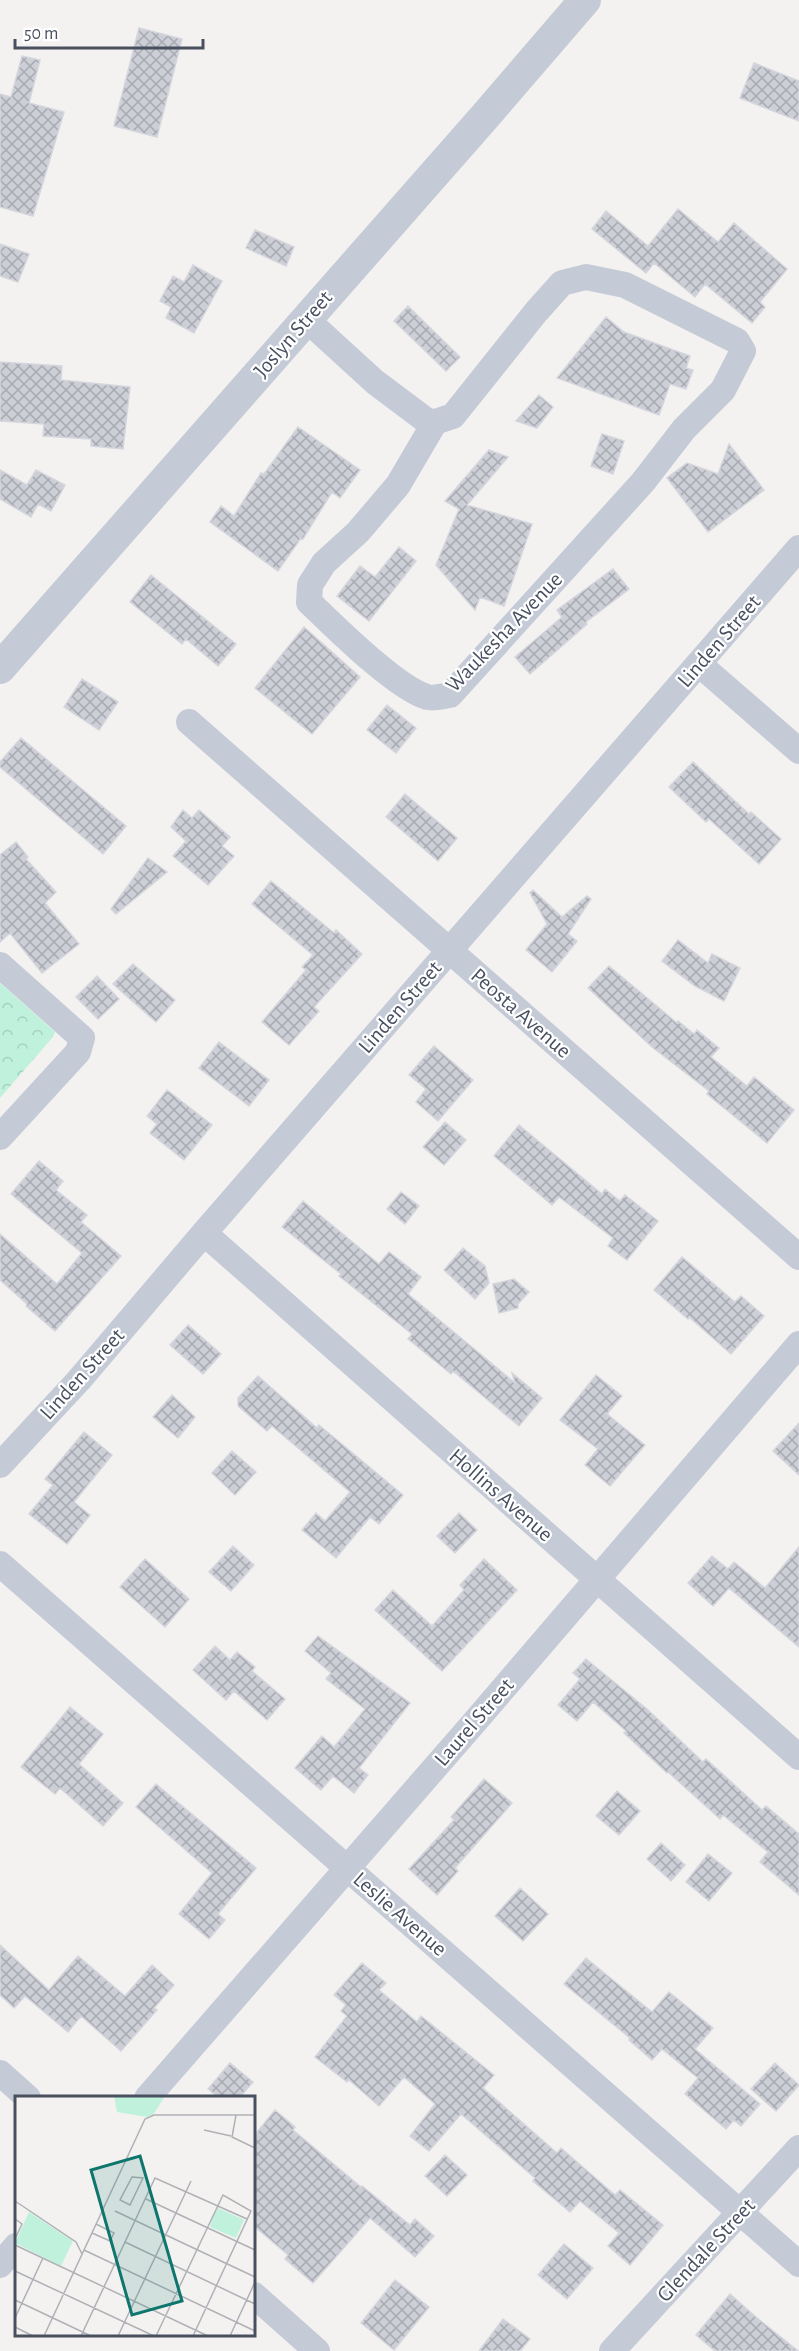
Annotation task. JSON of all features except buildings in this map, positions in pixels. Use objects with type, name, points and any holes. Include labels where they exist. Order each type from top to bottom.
[{"type":"street","name":"Joslyn Street","points":[[0,668],[488,114],[585,0]]},
{"type":"street","name":"Waukesha Avenue","points":[[586,277],[625,285],[737,340],[743,351],[723,390],[684,429],[643,482],[578,554],[450,695],[428,698],[403,685],[309,602],[310,585],[324,563],[358,532],[398,485],[435,422],[453,416],[562,283],[586,277]]},
{"type":"street","points":[[306,319],[375,382],[427,421],[435,422]]},
{"type":"street","name":"Linden Street","points":[[0,1465],[79,1380],[799,548]]},
{"type":"street","points":[[699,664],[799,751]]},
{"type":"street","name":"Peosta Avenue","points":[[189,722],[799,1257]]},
{"type":"street","points":[[0,965],[82,1038],[78,1052],[0,1137]]},
{"type":"street","name":"Hollins Avenue","points":[[204,1233],[799,1757]]},
{"type":"street","name":"Laurel Street","points":[[148,2096],[348,1868],[799,1344]]},
{"type":"street","name":"Leslie Avenue","points":[[0,1564],[799,2264]]},
{"type":"street","points":[[0,2073],[27,2096]]},
{"type":"street","name":"Glendale Street","points":[[612,2351],[799,2148]]},
{"type":"street","points":[[0,2265],[15,2247]]},
{"type":"street","points":[[255,2296],[316,2351]]},
{"type":"green space","points":[[0,983],[55,1032],[0,1098]]}]
